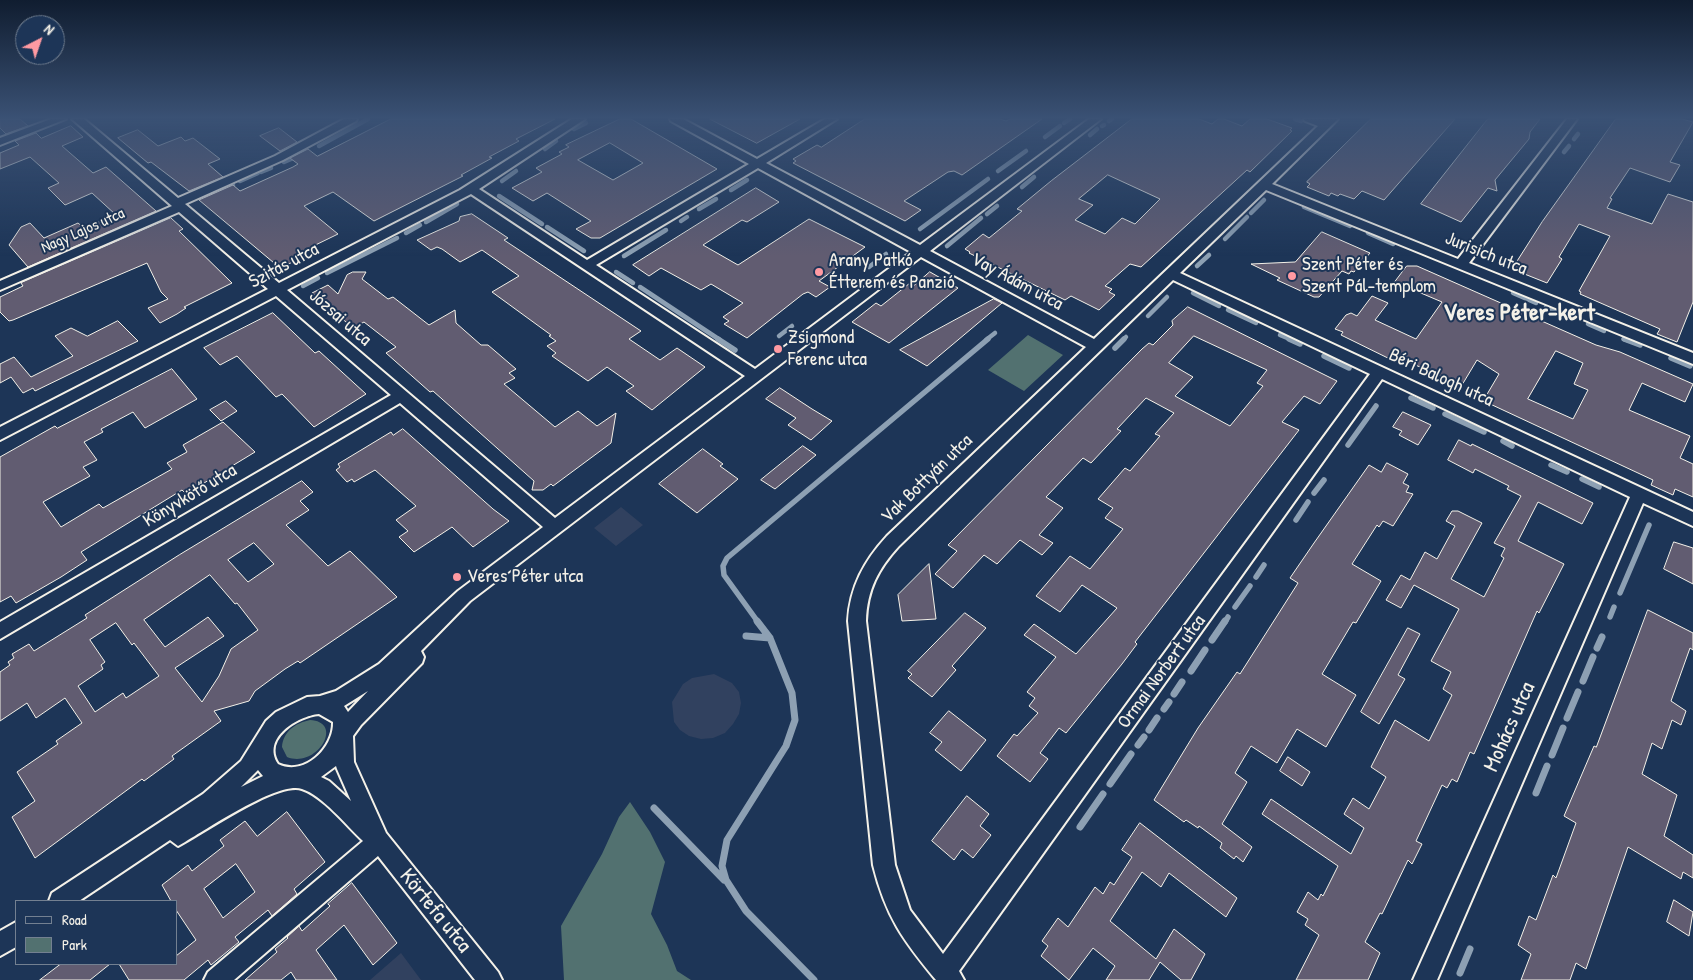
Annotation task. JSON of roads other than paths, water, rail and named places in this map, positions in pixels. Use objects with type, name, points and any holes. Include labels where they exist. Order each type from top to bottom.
[{"type":"street","name":"Józsai utca","points":[[131,165],[555,527]]},
{"type":"street","name":"Nagy Lajos utca","points":[[0,286],[265,165]]},
{"type":"street","name":"Szitás utca","points":[[0,434],[471,189],[508,165]]},
{"type":"street","points":[[586,266],[755,165]]},
{"type":"street","name":"Vay Ádám utca","points":[[757,165],[1096,346]]},
{"type":"street","points":[[61,900],[181,822],[216,796],[248,768],[283,718],[308,706],[320,705],[351,692],[386,670],[464,596],[1035,165]]},
{"type":"street","name":"Vak Bottyán utca","points":[[948,976],[904,924],[895,906],[886,875],[879,832],[858,633],[857,610],[861,587],[872,566],[886,548],[1286,165]]},
{"type":"street","points":[[1461,264],[1537,165]]},
{"type":"street","name":"Jurisich utca","points":[[1265,185],[1693,359]]},
{"type":"street","points":[[471,189],[755,376]]},
{"type":"street","name":"Béri Balogh utca","points":[[1172,274],[1693,519]]},
{"type":"street","name":"Ormai Norbert utca","points":[[948,976],[1380,371]]},
{"type":"street","name":"Könyvkötő utca","points":[[0,632],[401,396]]},
{"type":"street","name":"Mohács utca","points":[[1425,980],[1639,494]]},
{"type":"street","points":[[125,857],[182,834],[261,787],[321,766],[332,756],[344,732],[412,660],[436,624]]},
{"type":"street","points":[[320,705],[338,713],[343,722],[344,732]]},
{"type":"street","name":"Körtefa utca","points":[[344,732],[344,762],[379,841]]},
{"type":"street","points":[[267,739],[264,751],[265,762],[271,771],[281,776],[294,777]]},
{"type":"street","name":"Körtefa utca","points":[[294,777],[322,788],[379,841],[490,980]]},
{"type":"street","points":[[216,980],[379,841]]},
{"type":"street","points":[[0,945],[15,934]]},
{"type":"waterway","points":[[998,171],[1007,165]]},
{"type":"waterway","points":[[261,172],[271,168]]},
{"type":"waterway","points":[[502,181],[516,171]]},
{"type":"waterway","points":[[240,181],[258,173]]},
{"type":"waterway","points":[[1022,187],[1034,177]]},
{"type":"waterway","points":[[920,229],[988,179]]},
{"type":"waterway","points":[[731,190],[747,180]]},
{"type":"waterway","points":[[206,196],[233,185]]},
{"type":"waterway","points":[[499,196],[542,224]]},
{"type":"waterway","points":[[699,209],[716,199]]},
{"type":"waterway","points":[[1251,213],[1264,200]]},
{"type":"waterway","points":[[426,222],[457,204]]},
{"type":"waterway","points":[[987,214],[997,206]]},
{"type":"waterway","points":[[1304,207],[1350,226]]},
{"type":"waterway","points":[[681,221],[687,217]]},
{"type":"waterway","points":[[1225,239],[1247,217]]},
{"type":"waterway","points":[[947,246],[981,218]]},
{"type":"waterway","points":[[406,233],[420,225]]},
{"type":"waterway","points":[[547,227],[584,251]]},
{"type":"waterway","points":[[624,256],[666,230]]},
{"type":"waterway","points":[[1368,233],[1393,244]]},
{"type":"waterway","points":[[327,273],[397,238]]},
{"type":"waterway","points":[[869,267],[886,254]]},
{"type":"waterway","points":[[1197,266],[1209,255]]},
{"type":"waterway","points":[[616,272],[633,283]]},
{"type":"waterway","points":[[303,286],[318,278]]},
{"type":"waterway","points":[[640,287],[720,340]]},
{"type":"waterway","points":[[1193,293],[1219,306]]},
{"type":"waterway","points":[[1513,293],[1536,303]]},
{"type":"waterway","points":[[1148,316],[1167,297]]},
{"type":"waterway","points":[[1546,307],[1566,315]]},
{"type":"waterway","points":[[1228,310],[1256,323]]},
{"type":"waterway","points":[[1588,324],[1604,331]]},
{"type":"waterway","points":[[779,336],[792,326]]},
{"type":"waterway","points":[[986,340],[995,333]]},
{"type":"waterway","points":[[1280,335],[1292,340]]},
{"type":"waterway","points":[[1115,348],[1126,337]]},
{"type":"waterway","points":[[718,339],[735,350]]},
{"type":"waterway","points":[[758,622],[724,575],[723,566],[727,558],[988,339]]},
{"type":"waterway","points":[[1289,339],[1300,344]]},
{"type":"waterway","points":[[1627,340],[1624,339],[1640,345]]},
{"type":"waterway","points":[[1324,356],[1349,368]]},
{"type":"waterway","points":[[1671,358],[1690,366]]},
{"type":"waterway","points":[[1411,398],[1433,408]]},
{"type":"waterway","points":[[1348,445],[1376,406]]},
{"type":"waterway","points":[[1445,414],[1484,432]]},
{"type":"waterway","points":[[1503,441],[1512,446]]},
{"type":"waterway","points":[[1551,465],[1567,472]]},
{"type":"waterway","points":[[1582,479],[1599,487]]},
{"type":"waterway","points":[[1314,493],[1324,480]]},
{"type":"waterway","points":[[1296,520],[1308,502]]},
{"type":"waterway","points":[[1620,593],[1649,525]]},
{"type":"waterway","points":[[1256,577],[1264,565]]},
{"type":"waterway","points":[[1235,607],[1250,586]]},
{"type":"waterway","points":[[1610,617],[1614,607]]},
{"type":"waterway","points":[[1225,622],[1228,617]]},
{"type":"waterway","points":[[757,621],[770,638]]},
{"type":"waterway","points":[[1212,640],[1225,621]]},
{"type":"waterway","points":[[746,636],[770,638]]},
{"type":"waterway","points":[[1597,648],[1602,637]]},
{"type":"waterway","points":[[770,638],[792,693],[795,720],[786,746],[727,840],[722,866],[726,880],[746,911],[814,980]]},
{"type":"waterway","points":[[1191,671],[1205,650]]},
{"type":"waterway","points":[[1583,681],[1593,657]]},
{"type":"waterway","points":[[1174,694],[1182,682]]},
{"type":"waterway","points":[[1567,718],[1578,692]]},
{"type":"waterway","points":[[1164,709],[1169,702]]},
{"type":"waterway","points":[[1149,730],[1157,718]]},
{"type":"waterway","points":[[1552,755],[1563,728]]},
{"type":"waterway","points":[[1138,745],[1144,737]]},
{"type":"waterway","points":[[1110,784],[1131,754]]},
{"type":"waterway","points":[[1536,793],[1547,766]]},
{"type":"waterway","points":[[1080,827],[1103,794]]},
{"type":"waterway","points":[[654,808],[724,880]]},
{"type":"waterway","points":[[1460,973],[1470,949]]},
{"type":"place","name":"Arany Patkó Étterem és Panzió","points":[[819,272]]},
{"type":"place","name":"Szent Péter és Szent Pál-templom","points":[[1292,276]]},
{"type":"place","name":"Zsigmond Ferenc utca","points":[[778,349]]},
{"type":"place","name":"Veres Péter utca","points":[[457,577]]},
{"type":"district","name":"Veres Péter-kert","points":[[1519,314]]}]
